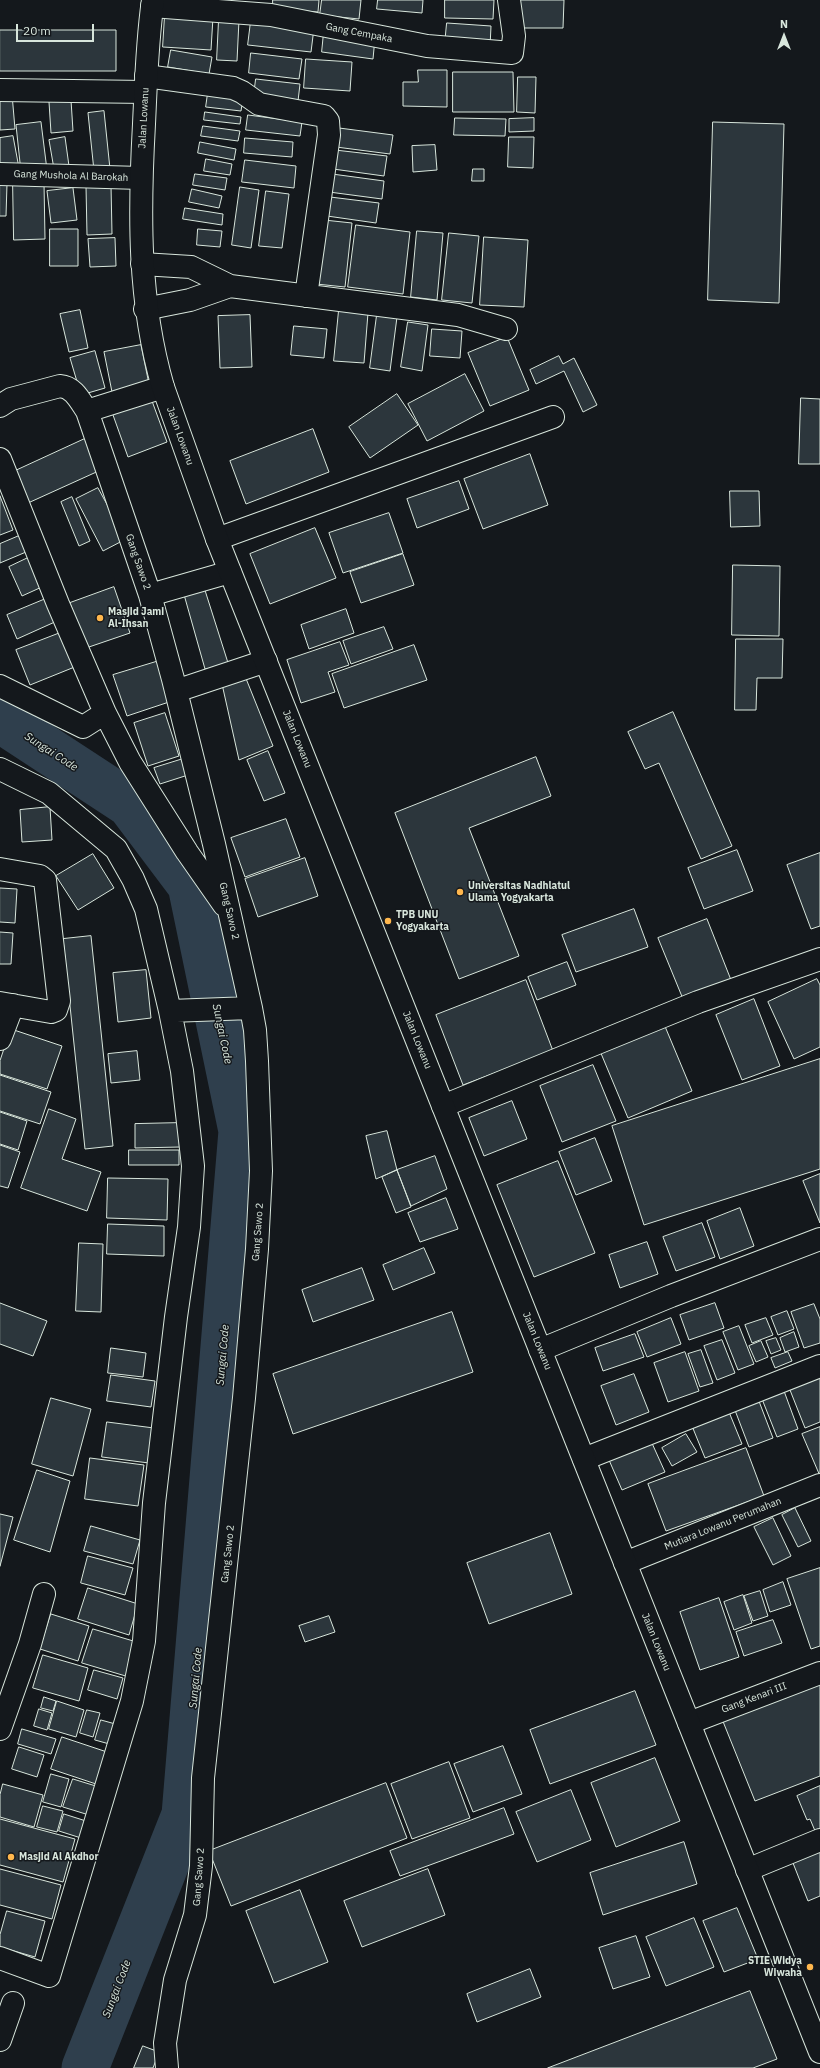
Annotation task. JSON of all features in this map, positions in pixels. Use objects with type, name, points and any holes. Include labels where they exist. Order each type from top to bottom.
[{"type":"street","name":"Gang Cempaka","points":[[153,3],[271,15],[427,46],[512,53],[514,36],[509,0]]},
{"type":"street","name":"Jalan Lowanu","points":[[153,3],[146,84],[141,178],[140,234],[145,309],[155,361],[163,386],[230,572],[819,2046]]},
{"type":"street","points":[[0,90],[146,84],[233,88],[242,92],[259,104],[324,116],[328,120],[329,135],[306,296]]},
{"type":"street","name":"Gang Mushola Al Barokah","points":[[0,174],[141,178]]},
{"type":"street","points":[[142,264],[191,267],[230,286],[306,296],[319,296],[458,315],[506,329]]},
{"type":"street","points":[[145,309],[190,300],[230,286]]},
{"type":"street","name":"Gang Sawo 2","points":[[0,406],[11,399],[60,386],[66,386],[72,390],[87,411],[150,595],[176,691],[230,912],[242,1008],[255,1030],[261,1171],[257,1249],[228,1554],[203,1778],[202,1866],[195,1915],[175,1980],[165,2043],[167,2068]]},
{"type":"street","points":[[87,411],[163,386]]},
{"type":"street","points":[[217,539],[553,417]]},
{"type":"street","points":[[0,459],[58,604],[105,714],[130,762],[187,852],[230,912]]},
{"type":"street","points":[[150,595],[230,572]]},
{"type":"street","points":[[176,691],[266,661]]},
{"type":"street","points":[[0,686],[83,727],[105,714]]},
{"type":"street","points":[[0,769],[49,793],[116,849],[133,879],[146,909],[177,1011],[193,1166],[188,1227],[154,1503],[144,1641],[132,1701],[49,1976],[0,1958]]},
{"type":"street","points":[[0,869],[40,876],[45,880],[59,1001],[56,1010],[51,1012],[6,1004],[0,1039]]},
{"type":"street","points":[[443,1106],[698,1002],[820,959]]},
{"type":"street","points":[[177,1011],[242,1008]]},
{"type":"street","points":[[540,1350],[671,1296],[820,1239]]},
{"type":"street","points":[[584,1459],[820,1366]]},
{"type":"street","name":"Mutiara Lowanu Perumahan","points":[[625,1563],[820,1486]]},
{"type":"street","points":[[0,1729],[30,1644],[44,1594]]},
{"type":"street","name":"Gang Kenari III","points":[[689,1723],[820,1673]]},
{"type":"street","points":[[748,1870],[820,1840]]},
{"type":"street","points":[[0,2040],[13,2003]]},
{"type":"building","points":[[273,0],[319,0],[318,12],[273,9]]},
{"type":"building","points":[[322,0],[361,0],[359,19],[320,15]]},
{"type":"building","points":[[378,0],[423,0],[422,13],[377,9]]},
{"type":"building","points":[[445,0],[494,0],[493,19],[445,18]]},
{"type":"building","points":[[515,0],[564,0],[563,28],[515,28]]},
{"type":"building","points":[[165,15],[213,17],[211,50],[163,47]]},
{"type":"building","points":[[219,19],[239,20],[237,61],[217,60]]},
{"type":"building","points":[[251,21],[314,28],[311,52],[248,45]]},
{"type":"building","points":[[447,23],[491,26],[490,47],[445,44]]},
{"type":"building","points":[[0,30],[116,30],[116,71],[0,71]]},
{"type":"building","points":[[324,32],[375,38],[373,59],[322,52]]},
{"type":"building","points":[[171,50],[212,57],[209,74],[168,67]]},
{"type":"building","points":[[251,53],[302,59],[299,79],[249,73]]},
{"type":"building","points":[[306,59],[352,62],[350,91],[304,88]]},
{"type":"building","points":[[418,70],[447,70],[447,107],[403,106],[403,82],[418,82]]},
{"type":"building","points":[[453,72],[513,72],[514,112],[453,112]]},
{"type":"building","points":[[518,77],[536,77],[535,113],[517,112]]},
{"type":"building","points":[[256,79],[300,84],[298,101],[254,95]]},
{"type":"building","points":[[208,93],[243,98],[241,111],[206,107]]},
{"type":"building","points":[[12,94],[15,129],[0,130],[0,95]]},
{"type":"building","points":[[71,100],[73,131],[51,133],[49,102]]},
{"type":"building","points":[[104,111],[110,169],[94,171],[88,113]]},
{"type":"building","points":[[205,112],[241,117],[240,124],[204,120]]},
{"type":"building","points":[[248,115],[302,122],[300,136],[246,130]]},
{"type":"building","points":[[455,118],[506,119],[505,136],[454,135]]},
{"type":"building","points":[[534,118],[534,131],[509,132],[509,119]]},
{"type":"building","points":[[41,122],[47,170],[21,172],[16,125]]},
{"type":"building","points":[[713,122],[784,124],[779,303],[708,300]]},
{"type":"building","points":[[203,126],[240,131],[238,141],[201,136]]},
{"type":"building","points":[[339,128],[393,135],[390,154],[336,147]]},
{"type":"building","points":[[13,136],[19,168],[0,171],[0,138]]},
{"type":"building","points":[[65,137],[69,166],[54,169],[49,140]]},
{"type":"building","points":[[509,137],[534,137],[533,168],[508,167]]},
{"type":"building","points":[[245,138],[293,142],[292,157],[244,153]]},
{"type":"building","points":[[200,142],[236,149],[234,160],[198,153]]},
{"type":"building","points":[[435,145],[437,170],[413,172],[412,146]]},
{"type":"building","points":[[335,150],[387,156],[384,176],[333,169]]},
{"type":"building","points":[[206,159],[232,164],[230,175],[204,171]]},
{"type":"building","points":[[245,160],[296,166],[294,188],[242,182]]},
{"type":"building","points":[[473,169],[484,169],[484,181],[472,181]]},
{"type":"building","points":[[195,174],[227,178],[225,190],[193,185]]},
{"type":"building","points":[[332,174],[384,181],[382,199],[329,192]]},
{"type":"building","points":[[13,183],[44,183],[45,239],[14,240]]},
{"type":"building","points":[[0,184],[7,184],[6,216],[0,216]]},
{"type":"building","points":[[111,185],[112,234],[87,235],[86,186]]},
{"type":"building","points":[[240,187],[259,190],[251,248],[232,245]]},
{"type":"building","points":[[73,188],[77,220],[51,223],[47,191]]},
{"type":"building","points":[[192,189],[222,196],[219,208],[189,202]]},
{"type":"building","points":[[266,191],[289,194],[282,248],[259,246]]},
{"type":"building","points":[[330,197],[379,203],[376,223],[327,216]]},
{"type":"building","points":[[185,208],[223,214],[222,225],[183,219]]},
{"type":"building","points":[[324,220],[352,223],[345,287],[316,284]]},
{"type":"building","points":[[356,225],[410,232],[403,294],[348,287]]},
{"type":"building","points":[[50,229],[78,229],[78,266],[50,266]]},
{"type":"building","points":[[198,229],[222,231],[220,247],[197,245]]},
{"type":"building","points":[[417,231],[443,233],[437,300],[411,297]]},
{"type":"building","points":[[449,233],[479,236],[472,303],[442,300]]},
{"type":"building","points":[[484,237],[528,240],[524,307],[480,305]]},
{"type":"building","points":[[115,238],[116,266],[90,267],[88,239]]},
{"type":"building","points":[[80,310],[88,348],[69,352],[60,314]]},
{"type":"building","points":[[339,310],[368,313],[364,363],[334,361]]},
{"type":"building","points":[[250,315],[252,367],[220,368],[218,316]]},
{"type":"building","points":[[377,315],[397,317],[390,371],[370,368]]},
{"type":"building","points":[[408,322],[428,325],[422,371],[401,367]]},
{"type":"building","points":[[294,326],[327,329],[324,358],[291,355]]},
{"type":"building","points":[[432,329],[462,331],[460,358],[430,356]]},
{"type":"building","points":[[507,337],[529,390],[490,406],[468,353]]},
{"type":"building","points":[[141,345],[149,384],[112,392],[104,352]]},
{"type":"building","points":[[95,351],[105,388],[81,395],[70,358]]},
{"type":"building","points":[[559,356],[563,364],[574,358],[597,405],[583,412],[564,371],[536,384],[530,370]]},
{"type":"building","points":[[465,374],[484,411],[427,441],[408,404]]},
{"type":"building","points":[[397,394],[418,425],[370,458],[349,427]]},
{"type":"building","points":[[801,398],[820,399],[820,464],[799,464]]},
{"type":"building","points":[[152,401],[167,442],[128,457],[113,415]]},
{"type":"building","points":[[313,429],[329,472],[246,504],[230,461]]},
{"type":"building","points":[[89,437],[103,469],[28,503],[13,472]]},
{"type":"building","points":[[530,454],[548,505],[483,529],[464,479]]},
{"type":"building","points":[[459,481],[469,509],[417,528],[407,499]]},
{"type":"building","points":[[98,488],[126,539],[103,551],[76,499]]},
{"type":"building","points":[[730,491],[759,491],[760,526],[731,527]]},
{"type":"building","points":[[0,496],[13,530],[0,535]]},
{"type":"building","points":[[72,497],[90,541],[79,546],[61,502]]},
{"type":"building","points":[[389,513],[403,553],[343,573],[329,533]]},
{"type":"building","points":[[315,528],[336,578],[270,604],[250,554]]},
{"type":"building","points":[[19,536],[26,552],[0,563],[0,544]]},
{"type":"building","points":[[403,554],[414,585],[361,603],[350,572]]},
{"type":"building","points":[[30,557],[44,586],[22,596],[9,567]]},
{"type":"building","points":[[733,565],[780,566],[779,636],[732,635]]},
{"type":"building","points":[[203,584],[229,666],[205,669],[183,591]]},
{"type":"building","name":"Masjid Jami Al-Ihsan","points":[[114,587],[130,633],[86,648],[70,603]]},
{"type":"building","points":[[48,598],[57,621],[17,639],[7,615]]},
{"type":"building","points":[[346,609],[354,633],[309,649],[301,625]]},
{"type":"building","points":[[384,627],[393,649],[351,664],[343,641]]},
{"type":"building","points":[[68,630],[82,664],[30,685],[16,650]]},
{"type":"building","points":[[736,639],[783,639],[782,678],[757,678],[756,710],[735,710]]},
{"type":"building","points":[[340,642],[349,665],[328,672],[335,692],[301,703],[287,660]]},
{"type":"building","points":[[414,645],[427,680],[344,708],[332,674]]},
{"type":"building","points":[[159,661],[172,701],[127,716],[113,675]]},
{"type":"building","points":[[245,676],[273,746],[239,760],[222,684]]},
{"type":"building","points":[[673,712],[732,846],[701,859],[659,763],[645,769],[628,732]]},
{"type":"building","points":[[165,713],[179,756],[148,766],[134,723]]},
{"type":"building","points":[[268,751],[285,793],[264,801],[247,760]]},
{"type":"building","name":"Universitas Nadhlatul Ulama Yogyakarta","points":[[536,757],[551,796],[469,828],[519,956],[459,979],[395,813]]},
{"type":"building","points":[[183,759],[188,775],[160,784],[154,768]]},
{"type":"building","points":[[50,807],[52,840],[22,842],[20,810]]},
{"type":"building","points":[[286,819],[300,857],[245,877],[231,838]]},
{"type":"building","points":[[737,850],[753,891],[704,909],[688,868]]},
{"type":"building","points":[[820,853],[820,926],[811,929],[787,865]]},
{"type":"building","points":[[93,854],[114,888],[78,910],[56,876]]},
{"type":"building","points":[[305,858],[318,896],[258,917],[245,879]]},
{"type":"building","points":[[0,888],[17,889],[15,923],[0,922]]},
{"type":"building","points":[[634,909],[648,947],[576,972],[562,935]]},
{"type":"building","points":[[707,919],[731,980],[683,999],[658,938]]},
{"type":"building","points":[[0,932],[13,933],[11,964],[0,964]]},
{"type":"building","points":[[91,936],[113,1146],[85,1149],[63,939]]},
{"type":"building","points":[[567,962],[576,985],[537,1000],[528,977]]},
{"type":"building","points":[[146,970],[151,1018],[118,1022],[113,973]]},
{"type":"building","points":[[817,979],[820,985],[820,1047],[794,1059],[768,1002]]},
{"type":"building","points":[[526,980],[553,1051],[463,1085],[436,1015]]},
{"type":"building","points":[[754,999],[780,1066],[742,1080],[716,1015]]},
{"type":"building","points":[[664,1024],[692,1091],[628,1118],[600,1051]]},
{"type":"building","points":[[11,1029],[62,1046],[47,1089],[0,1074],[0,1061]]},
{"type":"building","points":[[137,1051],[140,1080],[111,1083],[108,1054]]},
{"type":"building","points":[[820,1059],[820,1169],[644,1225],[612,1126]]},
{"type":"building","points":[[593,1065],[616,1121],[562,1142],[540,1086]]},
{"type":"building","points":[[0,1075],[51,1092],[40,1124],[0,1111]]},
{"type":"building","points":[[512,1101],[527,1139],[484,1156],[469,1118]]},
{"type":"building","points":[[49,1109],[76,1119],[62,1159],[101,1172],[87,1211],[21,1188]]},
{"type":"building","points":[[0,1112],[27,1121],[18,1150],[0,1144]]},
{"type":"building","points":[[180,1123],[180,1147],[135,1148],[135,1124]]},
{"type":"building","points":[[387,1131],[397,1170],[376,1179],[366,1136]]},
{"type":"building","points":[[595,1138],[612,1181],[576,1195],[559,1152]]},
{"type":"building","points":[[0,1145],[20,1152],[8,1188],[0,1186]]},
{"type":"building","points":[[129,1150],[179,1150],[179,1165],[129,1165]]},
{"type":"building","points":[[435,1156],[447,1189],[411,1206],[397,1170]]},
{"type":"building","points":[[558,1161],[595,1253],[534,1277],[497,1185]]},
{"type":"building","points":[[397,1170],[411,1207],[396,1213],[382,1177]]},
{"type":"building","points":[[820,1174],[820,1223],[803,1181]]},
{"type":"building","points":[[108,1178],[168,1179],[167,1220],[107,1218]]},
{"type":"building","points":[[446,1198],[458,1229],[420,1242],[408,1213]]},
{"type":"building","points":[[740,1208],[754,1246],[720,1259],[707,1221]]},
{"type":"building","points":[[702,1223],[715,1257],[676,1271],[663,1237]]},
{"type":"building","points":[[108,1224],[164,1226],[164,1256],[107,1254]]},
{"type":"building","points":[[647,1242],[658,1274],[620,1288],[609,1255]]},
{"type":"building","points":[[79,1243],[103,1244],[101,1312],[76,1311]]},
{"type":"building","points":[[424,1248],[435,1273],[393,1290],[383,1265]]},
{"type":"building","points":[[362,1268],[374,1300],[313,1322],[302,1290]]},
{"type":"building","points":[[0,1303],[47,1321],[33,1356],[0,1344]]},
{"type":"building","points":[[715,1303],[724,1328],[689,1340],[680,1315]]},
{"type":"building","points":[[814,1304],[820,1319],[820,1343],[804,1348],[791,1312]]},
{"type":"building","points":[[787,1311],[794,1329],[778,1335],[771,1317]]},
{"type":"building","points":[[452,1312],[473,1372],[293,1434],[273,1374]]},
{"type":"building","points":[[671,1318],[681,1344],[647,1357],[637,1332]]},
{"type":"building","points":[[766,1318],[773,1335],[752,1343],[745,1325]]},
{"type":"building","points":[[739,1326],[754,1364],[738,1370],[723,1332]]},
{"type":"building","points":[[794,1332],[799,1347],[785,1352],[780,1338]]},
{"type":"building","points":[[635,1334],[644,1357],[603,1371],[595,1348]]},
{"type":"building","points":[[776,1338],[781,1350],[771,1354],[766,1341]]},
{"type":"building","points":[[722,1340],[735,1373],[717,1380],[704,1346]]},
{"type":"building","points":[[761,1341],[768,1357],[756,1362],[749,1346]]},
{"type":"building","points":[[111,1348],[146,1353],[143,1377],[108,1373]]},
{"type":"building","points":[[701,1350],[713,1383],[700,1387],[688,1354]]},
{"type":"building","points":[[685,1352],[699,1391],[668,1402],[654,1363]]},
{"type":"building","points":[[788,1352],[792,1361],[775,1368],[771,1358]]},
{"type":"building","points":[[634,1374],[649,1412],[616,1425],[601,1386]]},
{"type":"building","points":[[111,1375],[155,1381],[151,1407],[107,1401]]},
{"type":"building","points":[[820,1378],[820,1422],[805,1428],[790,1390]]},
{"type":"building","points":[[784,1391],[798,1429],[777,1437],[762,1399]]},
{"type":"building","points":[[757,1396],[773,1438],[749,1447],[733,1405]]},
{"type":"building","points":[[51,1398],[91,1409],[73,1476],[32,1464]]},
{"type":"building","points":[[729,1412],[742,1444],[705,1458],[692,1426]]},
{"type":"building","points":[[107,1422],[154,1428],[149,1463],[102,1457]]},
{"type":"building","points":[[820,1427],[820,1476],[802,1434]]},
{"type":"building","points":[[686,1434],[697,1452],[672,1466],[662,1448]]},
{"type":"building","points":[[651,1441],[665,1472],[622,1490],[609,1460]]},
{"type":"building","points":[[746,1448],[764,1496],[666,1531],[648,1484]]},
{"type":"building","points":[[90,1458],[144,1465],[138,1506],[85,1499]]},
{"type":"building","points":[[37,1470],[70,1481],[50,1552],[14,1540]]},
{"type":"building","points":[[795,1508],[811,1541],[798,1547],[782,1515]]},
{"type":"building","points":[[0,1514],[13,1517],[0,1566]]},
{"type":"building","points":[[773,1518],[791,1556],[773,1565],[754,1527]]},
{"type":"building","points":[[91,1526],[140,1540],[133,1564],[84,1551]]},
{"type":"building","points":[[550,1533],[572,1594],[489,1624],[467,1563]]},
{"type":"building","points":[[88,1556],[133,1568],[125,1595],[81,1583]]},
{"type":"building","points":[[820,1568],[820,1646],[811,1649],[787,1579]]},
{"type":"building","points":[[783,1582],[791,1605],[770,1612],[763,1590]]},
{"type":"building","points":[[88,1588],[138,1604],[129,1635],[78,1619]]},
{"type":"building","points":[[760,1591],[768,1616],[753,1621],[744,1596]]},
{"type":"building","points":[[743,1595],[752,1623],[734,1630],[724,1602]]},
{"type":"building","points":[[719,1598],[739,1657],[700,1670],[680,1612]]},
{"type":"building","points":[[51,1614],[89,1626],[78,1661],[40,1649]]},
{"type":"building","points":[[329,1616],[335,1632],[305,1642],[299,1626]]},
{"type":"building","points":[[773,1620],[782,1643],[744,1656],[736,1632]]},
{"type":"building","points":[[93,1629],[140,1643],[129,1677],[82,1663]]},
{"type":"building","points":[[43,1655],[88,1668],[79,1701],[33,1688]]},
{"type":"building","points":[[94,1670],[123,1678],[117,1699],[88,1690]]},
{"type":"building","points":[[820,1681],[820,1776],[755,1801],[722,1719]]},
{"type":"building","points":[[635,1691],[656,1745],[550,1784],[530,1730]]},
{"type":"building","points":[[44,1697],[56,1701],[53,1711],[41,1708]]},
{"type":"building","points":[[57,1701],[84,1710],[76,1737],[49,1729]]},
{"type":"building","points":[[39,1709],[52,1713],[47,1730],[34,1726]]},
{"type":"building","points":[[87,1710],[100,1713],[93,1737],[80,1733]]},
{"type":"building","points":[[101,1720],[119,1725],[113,1745],[95,1740]]},
{"type":"building","points":[[22,1729],[56,1739],[51,1754],[18,1744]]},
{"type":"building","points":[[62,1737],[110,1753],[99,1785],[51,1769]]},
{"type":"building","points":[[503,1746],[522,1794],[473,1812],[454,1764]]},
{"type":"building","points":[[19,1747],[44,1755],[37,1777],[12,1769]]},
{"type":"building","points":[[655,1758],[680,1821],[616,1847],[591,1783]]},
{"type":"building","points":[[449,1762],[470,1818],[412,1839],[391,1784]]},
{"type":"building","points":[[51,1774],[69,1779],[61,1807],[43,1802]]},
{"type":"building","points":[[73,1779],[99,1787],[89,1815],[63,1807]]},
{"type":"building","points":[[386,1783],[407,1838],[231,1906],[209,1851]]},
{"type":"building","points":[[3,1784],[43,1795],[34,1827],[0,1817],[0,1795]]},
{"type":"building","points":[[820,1786],[820,1837],[818,1838],[810,1819],[807,1820],[797,1796]]},
{"type":"building","points":[[571,1790],[591,1840],[537,1862],[516,1812]]},
{"type":"building","points":[[43,1806],[63,1811],[57,1832],[37,1827]]},
{"type":"building","points":[[504,1808],[514,1834],[400,1876],[390,1851]]},
{"type":"building","points":[[64,1814],[86,1821],[81,1838],[59,1831]]},
{"type":"building","points":[[0,1819],[75,1839],[63,1882],[0,1865]]},
{"type":"building","points":[[684,1842],[697,1884],[603,1915],[590,1873]]},
{"type":"building","points":[[820,1852],[820,1896],[808,1901],[793,1863]]},
{"type":"building","points":[[0,1869],[61,1885],[52,1919],[0,1905]]},
{"type":"building","points":[[428,1869],[445,1915],[362,1947],[344,1901]]},
{"type":"building","points":[[300,1890],[328,1962],[274,1983],[246,1911]]},
{"type":"building","points":[[737,1908],[758,1959],[724,1972],[703,1921]]},
{"type":"building","points":[[7,1911],[45,1921],[35,1957],[0,1947],[0,1935]]},
{"type":"building","points":[[694,1918],[714,1967],[666,1986],[646,1937]]},
{"type":"building","points":[[636,1936],[650,1977],[613,1989],[599,1948]]},
{"type":"building","points":[[530,1969],[541,1997],[477,2022],[467,1994]]},
{"type":"building","points":[[750,1991],[777,2059],[753,2068],[548,2068]]},
{"type":"building","points":[[143,2046],[159,2052],[153,2068],[134,2068]]},
{"type":"waterway","name":"Sungai Code","points":[[0,719],[130,804],[191,885],[242,1131],[185,1815],[85,2068]]},
{"type":"place","name":"Masjid Jami Al-Ihsan","points":[[100,618]]},
{"type":"place","name":"Universitas Nadhlatul Ulama Yogyakarta","points":[[460,892]]},
{"type":"place","name":"TPB UNU Yogyakarta","points":[[388,921]]},
{"type":"place","name":"Masjid Al Akdhor","points":[[11,1857]]},
{"type":"place","name":"STIE Widya Wiwaha","points":[[810,1967]]}]
